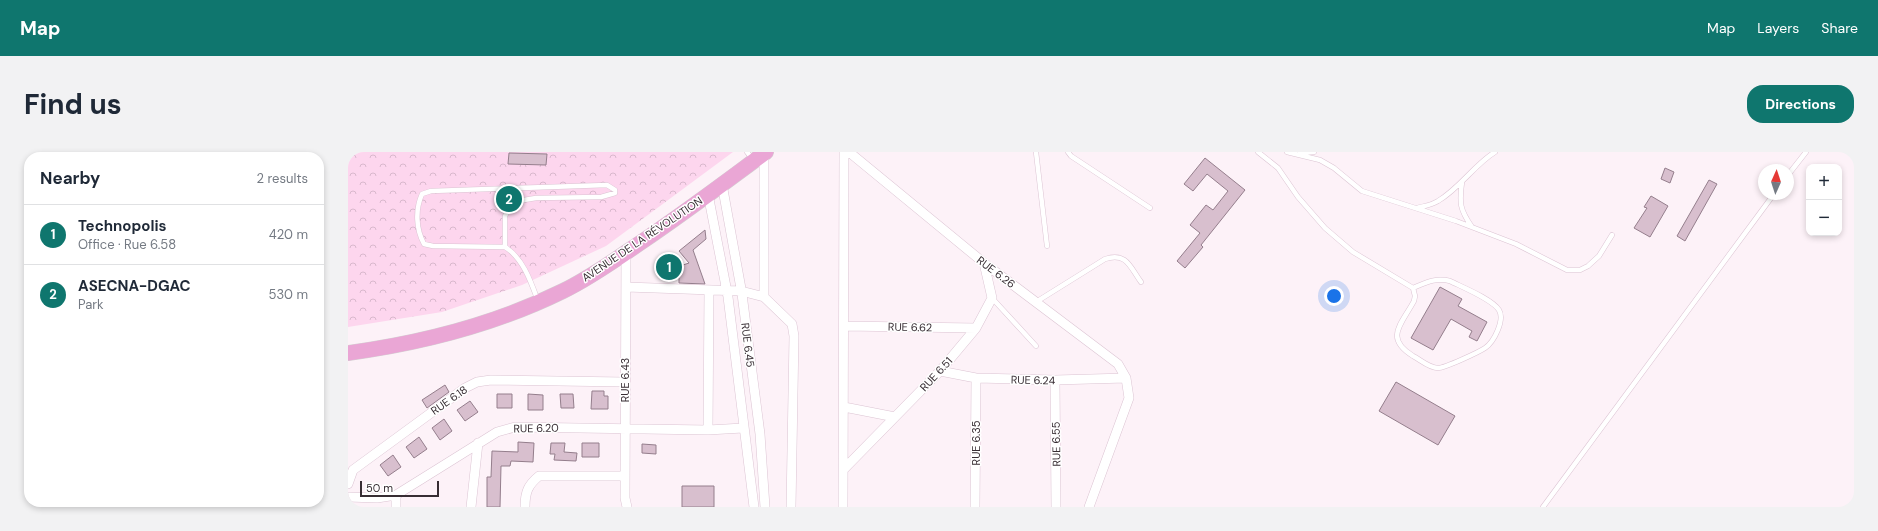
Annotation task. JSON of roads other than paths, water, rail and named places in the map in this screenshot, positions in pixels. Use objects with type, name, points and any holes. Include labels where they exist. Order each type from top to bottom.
[{"type":"main road","name":"AVENUE DE LA RÉVOLUTION","points":[[348,353],[428,339],[485,323],[539,303],[590,276],[626,253],[722,184],[758,155]]},
{"type":"street","points":[[843,507],[844,152]]},
{"type":"street","name":"RUE 6.26","points":[[849,152],[984,263],[1118,364],[1126,378],[1129,398],[1089,507]]},
{"type":"street","points":[[758,155],[764,297]]},
{"type":"street","name":"RUE 6.45","points":[[722,184],[741,291],[750,354],[758,416],[765,507]]},
{"type":"street","name":"RUE 6.45","points":[[708,194],[726,292],[754,507]]},
{"type":"street","name":"RUE 6.43","points":[[626,253],[625,498],[627,507]]},
{"type":"street","points":[[984,263],[992,298]]},
{"type":"street","points":[[626,287],[726,292],[741,291],[764,297],[792,324],[794,336],[791,507]]},
{"type":"street","points":[[708,430],[710,290]]},
{"type":"street","name":"RUE 6.51","points":[[844,469],[940,371],[976,328],[992,298]]},
{"type":"street","name":"RUE 6.62","points":[[844,326],[976,328]]},
{"type":"street","points":[[734,357],[750,354]]},
{"type":"street","name":"RUE 6.24","points":[[940,371],[976,378],[1055,380],[1126,378]]},
{"type":"street","name":"RUE 6.35","points":[[975,507],[976,378]]},
{"type":"street","name":"RUE 6.18","points":[[348,484],[353,470],[369,457],[465,388],[477,382],[491,380],[625,382]]},
{"type":"street","name":"RUE 6.55","points":[[1055,380],[1056,507]]},
{"type":"street","points":[[844,407],[895,417]]},
{"type":"street","name":"RUE 6.20","points":[[348,497],[377,498],[396,495],[497,432],[515,427],[708,430],[742,424],[758,416]]},
{"type":"street","points":[[471,507],[471,492],[478,443]]},
{"type":"street","points":[[525,507],[525,494],[530,483],[539,476],[625,476]]},
{"type":"street","points":[[396,495],[396,507]]},
{"type":"lane","points":[[1036,152],[1047,246]]},
{"type":"lane","points":[[1068,152],[1071,156],[1150,208]]},
{"type":"lane","points":[[1258,152],[1278,168],[1298,197],[1325,228],[1353,252],[1413,288],[1415,296],[1414,301],[1397,331],[1396,338],[1402,349],[1431,367],[1443,367],[1486,347],[1499,328],[1501,317],[1499,311],[1493,304],[1450,281],[1443,279],[1433,280],[1413,288]]},
{"type":"lane","points":[[1287,152],[1320,160],[1334,168],[1362,191],[1472,227],[1516,244],[1567,270],[1580,270],[1588,266],[1599,256],[1612,235]]},
{"type":"lane","points":[[1294,153],[1314,152]]},
{"type":"lane","points":[[1417,208],[1437,202],[1462,181],[1485,158],[1495,152]]},
{"type":"lane","points":[[1794,167],[1806,152]]},
{"type":"lane","points":[[1462,181],[1460,199],[1461,208],[1472,227]]},
{"type":"lane","points":[[505,247],[505,216],[510,207],[518,201],[536,198],[601,197],[611,195],[615,193],[615,190],[607,185],[431,190],[422,194],[419,201],[418,223],[420,236],[424,244],[433,246],[505,247],[514,253],[521,263],[539,303]]},
{"type":"lane","points":[[1543,507],[1770,200]]},
{"type":"lane","points":[[1036,302],[1105,259],[1115,256],[1124,258],[1141,282]]},
{"type":"lane","points":[[992,298],[1036,346]]},
{"type":"place","name":"ASECNA-DGAC","points":[[509,199]]},
{"type":"place","name":"Technopolis","points":[[669,267]]}]
